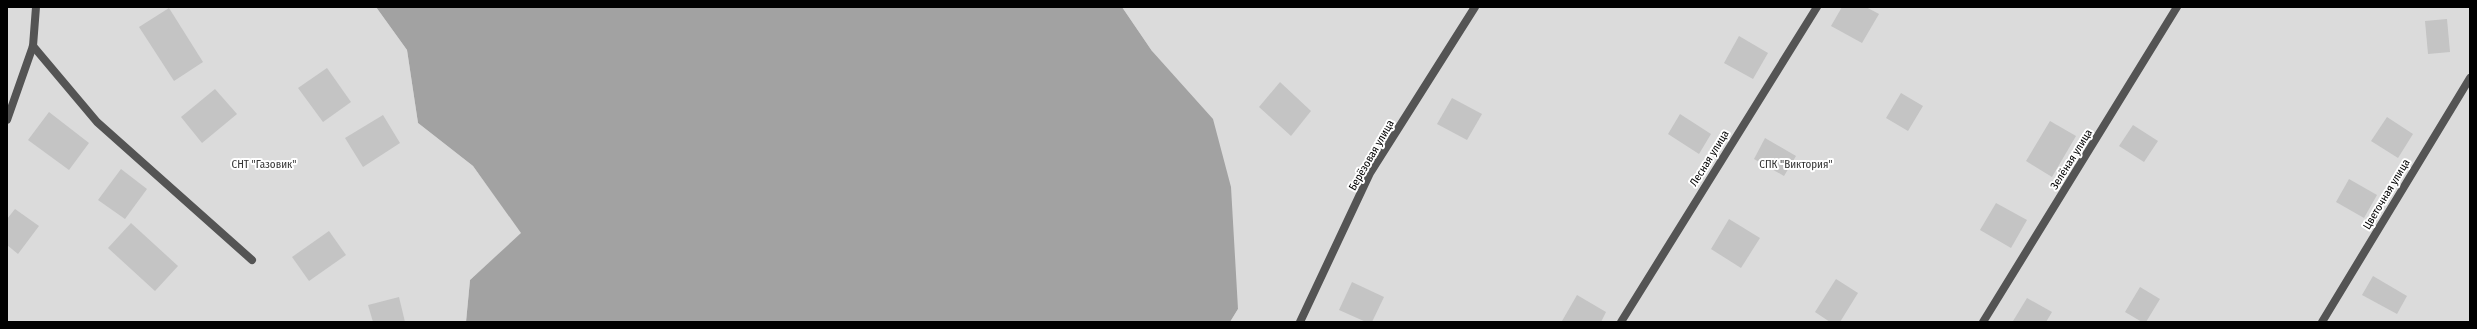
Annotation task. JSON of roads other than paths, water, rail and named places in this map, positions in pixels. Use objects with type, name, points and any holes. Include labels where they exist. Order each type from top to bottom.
[{"type":"street","points":[[7,120],[33,46],[36,7]]},
{"type":"street","name":"Берёзовая улица","points":[[1300,322],[1370,173],[1475,7]]},
{"type":"street","name":"Лесная улица","points":[[1622,322],[1817,7]]},
{"type":"street","name":"Зелёная улица","points":[[1983,322],[2177,7]]},
{"type":"street","points":[[33,46],[97,122],[252,260]]},
{"type":"street","name":"Цветочная улица","points":[[2322,322],[2470,78]]},
{"type":"park label","name":"СНТ \"Газовик\"","points":[[264,164]]},
{"type":"park label","name":"СПК \"Виктория\"","points":[[1796,164]]}]
